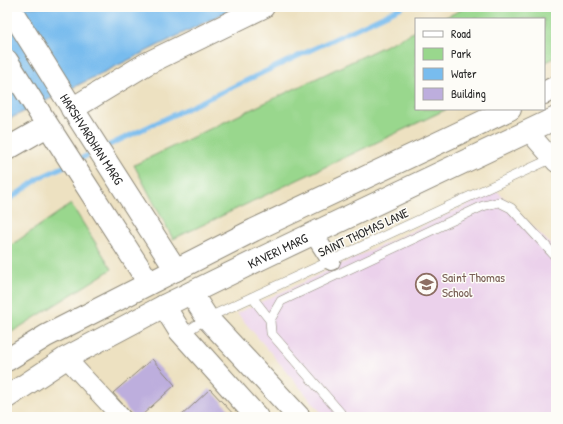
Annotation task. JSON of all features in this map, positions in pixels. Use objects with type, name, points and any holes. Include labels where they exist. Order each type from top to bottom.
[{"type":"street","name":"HARSHVARDHAN MARG","points":[[8,7],[176,270]]},
{"type":"street","points":[[70,105],[146,64],[264,7]]},
{"type":"street","points":[[7,61],[149,283]]},
{"type":"street","points":[[545,92],[556,87]]},
{"type":"street","points":[[7,360],[46,336],[254,230],[508,110]]},
{"type":"street","name":"KAVERI MARG","points":[[7,397],[66,358],[164,306],[313,233],[556,118]]},
{"type":"street","points":[[7,149],[44,120]]},
{"type":"street","points":[[528,131],[555,159]]},
{"type":"street","points":[[313,233],[337,263]]},
{"type":"street","points":[[191,293],[207,318],[299,417]]},
{"type":"street","points":[[164,306],[183,334],[257,417]]},
{"type":"street","points":[[66,358],[121,417]]},
{"type":"lane","name":"SAINT THOMAS LANE","points":[[183,334],[207,318],[252,297],[337,263],[482,191],[555,159]]},
{"type":"lane","points":[[482,191],[492,204]]},
{"type":"lane","points":[[270,320],[281,301],[337,263],[483,206],[500,202],[511,208],[556,257]]},
{"type":"lane","points":[[252,297],[270,320],[271,333],[344,417]]},
{"type":"shaded area","name":"Saint Thomas School","points":[[497,191],[556,250],[556,417],[325,417],[237,313]]},
{"type":"green space","points":[[467,7],[556,7],[556,57],[545,62],[545,18],[444,18]]},
{"type":"green space","points":[[415,31],[415,110],[445,110],[173,239],[134,165]]},
{"type":"green space","points":[[71,204],[112,269],[7,335],[7,248]]},
{"type":"water","points":[[7,7],[236,7],[7,120]]},
{"type":"building","points":[[152,359],[175,385],[140,417],[134,417],[113,393]]},
{"type":"building","points":[[210,389],[236,417],[180,417]]},
{"type":"waterway","points":[[103,148],[402,7]]},
{"type":"waterway","points":[[76,161],[94,152]]},
{"type":"waterway","points":[[7,201],[41,177],[67,165]]},
{"type":"place","name":"Saint Thomas School","points":[[427,284]]}]
